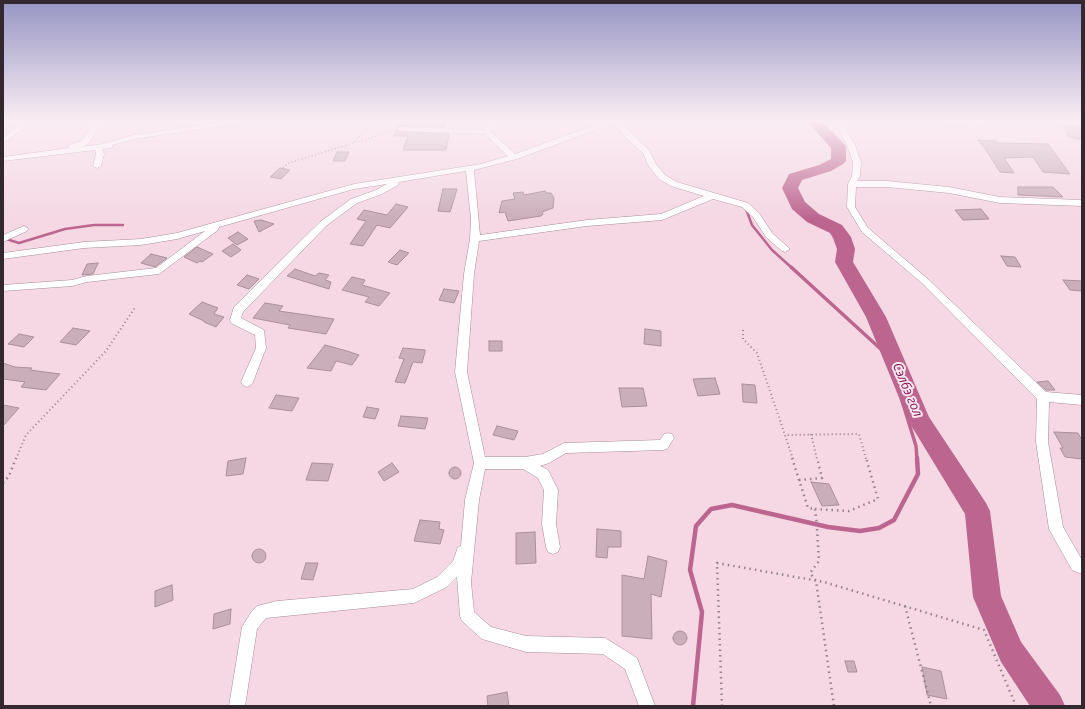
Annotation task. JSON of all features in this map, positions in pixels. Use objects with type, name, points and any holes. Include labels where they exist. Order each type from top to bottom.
[{"type":"street","points":[[3,154],[15,153]]},
{"type":"street","points":[[3,160],[26,153]]},
{"type":"street","points":[[97,166],[100,153]]},
{"type":"street","points":[[511,153],[514,156]]},
{"type":"street","points":[[3,256],[84,245],[141,242],[177,236],[354,187],[470,168],[522,153]]},
{"type":"street","points":[[647,153],[652,165],[662,177],[674,184],[745,205],[756,215],[769,235],[785,249]]},
{"type":"street","points":[[854,153],[857,162],[856,176],[852,184],[851,207],[865,230],[926,282],[1043,397],[1082,400]]},
{"type":"street","points":[[470,168],[475,219],[475,239],[469,274],[461,372],[480,463],[472,500],[464,582],[467,616],[487,634],[526,644],[606,646],[631,664],[647,706]]},
{"type":"street","points":[[247,382],[261,348],[260,333],[235,320],[238,310],[323,224],[354,201],[378,192],[403,179]]},
{"type":"street","points":[[852,184],[887,184],[949,190],[1000,200],[1082,203]]},
{"type":"street","points":[[475,239],[588,223],[662,217],[712,196]]},
{"type":"street","points":[[3,288],[72,283],[159,271],[220,224]]},
{"type":"street","points":[[3,239],[24,228]]},
{"type":"street","points":[[1043,397],[1042,442],[1056,529],[1077,565],[1082,567]]},
{"type":"street","points":[[480,463],[525,463],[545,459],[564,448],[663,445],[668,438]]},
{"type":"street","points":[[525,463],[543,474],[551,490],[549,524],[553,547]]},
{"type":"street","points":[[237,706],[250,627],[262,611],[277,608],[414,596],[442,582],[459,565],[470,532]]},
{"type":"path","points":[[283,168],[289,163],[321,153]]},
{"type":"path","points":[[3,483],[9,476],[26,436],[106,350],[136,306]]},
{"type":"path","points":[[743,330],[743,339],[757,353],[785,434],[808,508],[849,511],[878,499],[858,434],[785,434]]},
{"type":"path","points":[[799,480],[822,478],[811,434]]},
{"type":"path","points":[[815,509],[817,525]]},
{"type":"path","points":[[817,529],[819,561],[810,573],[816,581],[834,706]]},
{"type":"path","points":[[722,706],[717,563],[816,581],[984,630],[1016,706]]},
{"type":"path","points":[[905,606],[931,706]]},
{"type":"building","points":[[337,153],[349,153],[345,161],[333,161]]},
{"type":"building","points":[[988,153],[1055,153],[1070,174],[1043,172],[1033,157],[1004,158],[1014,173],[1000,172]]},
{"type":"building","points":[[280,168],[290,170],[281,179],[270,177]]},
{"type":"building","points":[[1018,187],[1053,187],[1063,197],[1018,195]]},
{"type":"building","points":[[443,189],[457,189],[450,212],[438,211]]},
{"type":"building","points":[[545,191],[546,193],[551,193],[554,198],[553,208],[542,212],[543,214],[541,216],[508,221],[505,212],[499,213],[502,201],[515,199],[513,193],[523,192],[524,195]]},
{"type":"building","points":[[396,204],[408,207],[390,228],[377,225],[363,246],[350,244],[366,221],[357,219],[364,210],[387,215]]},
{"type":"building","points":[[981,209],[989,219],[963,220],[955,210]]},
{"type":"building","points":[[261,220],[274,224],[259,232],[254,221]]},
{"type":"building","points":[[238,232],[248,239],[237,245],[228,238]]},
{"type":"building","points":[[233,244],[241,250],[231,257],[222,251]]},
{"type":"building","points":[[197,247],[213,254],[202,262],[200,261],[197,263],[184,257]]},
{"type":"building","points":[[400,250],[409,253],[397,265],[388,262]]},
{"type":"building","points":[[151,254],[167,258],[155,267],[141,263]]},
{"type":"building","points":[[1001,256],[1015,257],[1021,267],[1007,266]]},
{"type":"building","points":[[98,263],[93,274],[82,275],[87,264]]},
{"type":"building","points":[[295,269],[315,276],[319,273],[329,275],[325,280],[331,282],[329,289],[287,276]]},
{"type":"building","points":[[247,275],[259,279],[249,289],[237,285]]},
{"type":"building","points":[[352,277],[365,280],[362,285],[390,293],[379,306],[365,302],[369,297],[342,290]]},
{"type":"building","points":[[1063,280],[1082,281],[1082,291],[1070,290]]},
{"type":"building","points":[[444,289],[459,291],[454,303],[439,300]]},
{"type":"building","points":[[202,302],[218,308],[214,314],[224,317],[216,327],[189,314]]},
{"type":"building","points":[[265,303],[283,306],[279,311],[334,319],[326,334],[288,328],[290,325],[253,318]]},
{"type":"building","points":[[73,328],[90,331],[76,345],[60,342]]},
{"type":"building","points":[[645,329],[661,331],[661,346],[644,344]]},
{"type":"building","points":[[19,334],[34,337],[24,347],[8,344]]},
{"type":"building","points":[[489,341],[502,341],[502,351],[489,351]]},
{"type":"building","points":[[325,345],[359,355],[352,365],[336,361],[331,371],[307,368]]},
{"type":"building","points":[[403,348],[425,350],[422,363],[413,362],[405,383],[395,382],[404,359],[399,358]]},
{"type":"building","points":[[3,363],[15,367],[32,368],[30,370],[60,374],[46,390],[21,387],[25,382],[3,379]]},
{"type":"building","points":[[715,378],[720,394],[698,396],[693,379]]},
{"type":"building","points":[[1048,381],[1055,390],[1046,390],[1037,382]]},
{"type":"building","points":[[742,384],[755,385],[757,403],[743,402]]},
{"type":"building","points":[[619,388],[643,388],[647,406],[622,407]]},
{"type":"building","points":[[276,395],[299,398],[292,411],[269,408]]},
{"type":"building","points":[[3,405],[19,408],[3,426]]},
{"type":"building","points":[[367,407],[379,409],[375,419],[363,417]]},
{"type":"building","points":[[401,416],[428,418],[425,429],[398,426]]},
{"type":"building","points":[[497,426],[518,431],[514,440],[493,435]]},
{"type":"building","points":[[1054,432],[1078,433],[1082,440],[1082,459],[1065,457],[1060,448],[1063,448]]},
{"type":"building","points":[[246,458],[243,474],[226,476],[228,461]]},
{"type":"building","points":[[312,463],[333,464],[328,481],[306,480]]},
{"type":"building","points":[[392,463],[399,472],[384,481],[378,472]]},
{"type":"building","points":[[455,467],[459,469],[461,473],[459,477],[455,479],[451,477],[449,473],[451,469]]},
{"type":"building","points":[[811,482],[829,484],[839,505],[822,506]]},
{"type":"building","points":[[420,520],[440,522],[439,529],[444,530],[440,544],[414,541]]},
{"type":"building","points":[[597,529],[621,531],[621,547],[608,547],[607,558],[596,557]]},
{"type":"building","points":[[535,532],[536,563],[516,564],[516,533]]},
{"type":"building","points":[[256,549],[262,549],[266,553],[266,559],[262,563],[256,563],[252,559],[252,553]]},
{"type":"building","points":[[648,556],[667,561],[661,597],[651,594],[652,639],[622,636],[622,575],[644,579]]},
{"type":"building","points":[[306,563],[318,563],[313,580],[301,579]]},
{"type":"building","points":[[172,585],[173,600],[155,607],[155,591]]},
{"type":"building","points":[[231,609],[230,624],[213,629],[214,614]]},
{"type":"building","points":[[677,631],[683,631],[687,635],[687,641],[683,645],[677,645],[673,641],[673,635]]},
{"type":"building","points":[[845,661],[854,661],[857,672],[848,672]]},
{"type":"building","points":[[922,667],[941,671],[947,699],[927,695]]},
{"type":"building","points":[[507,692],[509,706],[488,706],[487,696]]},
{"type":"waterway","name":"Сэлбэ гол","points":[[839,153],[838,161],[825,168],[795,177],[790,188],[798,205],[813,218],[836,229],[842,237],[846,249],[844,262],[876,317],[920,422],[977,511],[987,597],[1011,652],[1049,706]]},
{"type":"waterway","points":[[746,209],[752,225],[772,250],[792,268]]},
{"type":"waterway","points":[[3,238],[19,243],[65,229],[94,225],[123,225]]},
{"type":"waterway","points":[[791,267],[896,363],[900,394],[916,446],[917,459]]},
{"type":"waterway","points":[[693,706],[702,612],[690,570],[696,526],[711,509],[732,505],[828,527],[860,531],[879,528],[894,520],[918,474],[917,458]]}]
